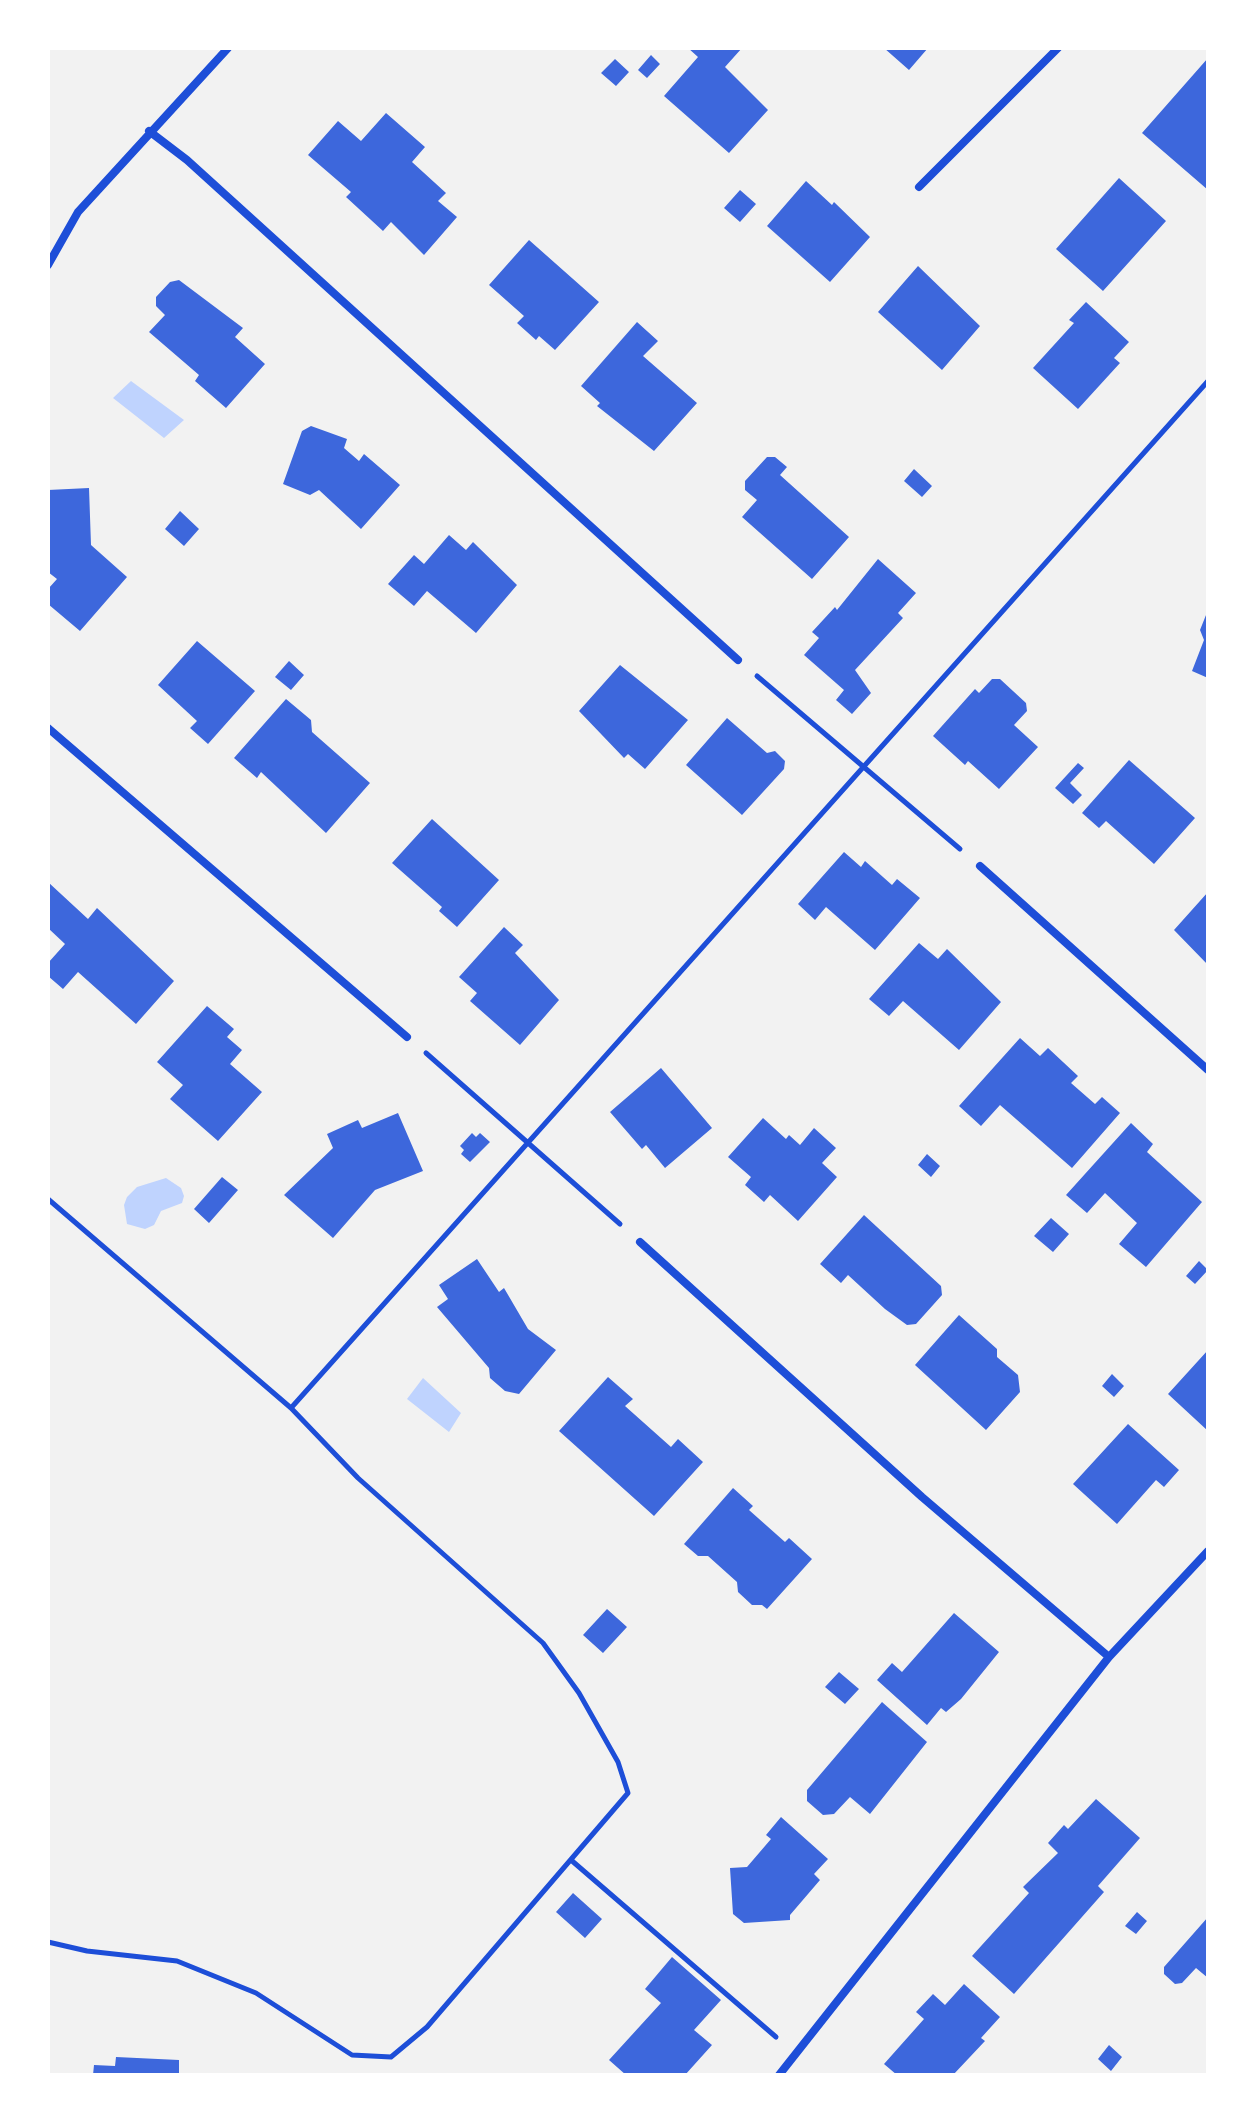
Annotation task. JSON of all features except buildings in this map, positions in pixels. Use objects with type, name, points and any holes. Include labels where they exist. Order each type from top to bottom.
[{"type":"street","points":[[48,265],[78,212],[228,48]]},
{"type":"street","points":[[919,187],[1058,48]]},
{"type":"street","points":[[149,131],[187,160],[738,660]]},
{"type":"street","points":[[48,728],[407,1037]]},
{"type":"street","points":[[980,866],[1208,1070]]},
{"type":"street","points":[[640,1242],[922,1497],[1109,1657]]},
{"type":"street","points":[[779,2075],[1109,1657],[1208,1551]]},
{"type":"path","points":[[291,1408],[527,1140],[1208,381]]},
{"type":"path","points":[[738,660],[980,866]]},
{"type":"path","points":[[407,1037],[640,1242]]},
{"type":"path","points":[[48,1199],[291,1408],[358,1478],[543,1643],[579,1693],[618,1762],[628,1793],[427,2027],[391,2057],[352,2055],[256,1993],[177,1961],[87,1951],[48,1942]]},
{"type":"path","points":[[571,1860],[767,2030],[797,2052]]},
{"type":"water","points":[[131,381],[184,420],[164,438],[113,398]]},
{"type":"water","points":[[166,1178],[181,1188],[184,1196],[182,1203],[161,1211],[154,1225],[145,1229],[127,1224],[124,1205],[127,1197],[137,1187]]},
{"type":"water","points":[[423,1378],[461,1413],[449,1432],[407,1399]]}]
